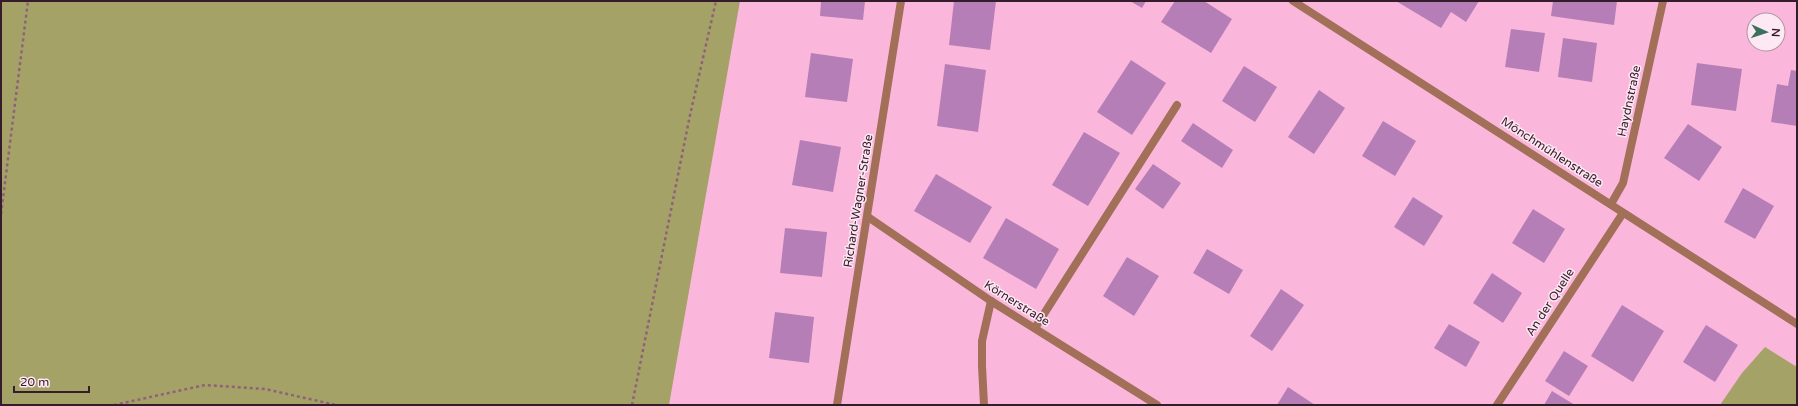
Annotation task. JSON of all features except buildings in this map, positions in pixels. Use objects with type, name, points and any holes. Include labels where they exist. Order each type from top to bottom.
[{"type":"street","name":"Richard-Wagner-Straße","points":[[837,405],[868,217],[901,1]]},
{"type":"street","name":"Mönchmühlenstraße","points":[[1293,1],[1797,324]]},
{"type":"street","name":"Haydnstraße","points":[[1611,204],[1623,183],[1663,1]]},
{"type":"street","points":[[1035,328],[1177,105]]},
{"type":"street","name":"An der Quelle","points":[[1497,405],[1623,213]]},
{"type":"street","name":"Körnerstraße","points":[[868,217],[991,301],[1157,405]]},
{"type":"street","points":[[986,404],[982,366],[982,342],[991,301]]},
{"type":"path","points":[[1,214],[28,1]]},
{"type":"path","points":[[632,405],[690,115],[716,1]]},
{"type":"path","points":[[114,405],[205,385],[265,389],[336,405]]},
{"type":"shaded area","points":[[1,1],[740,1],[669,405],[1,405]]},
{"type":"shaded area","points":[[1765,347],[1797,367],[1797,405],[1720,405],[1742,373]]}]
